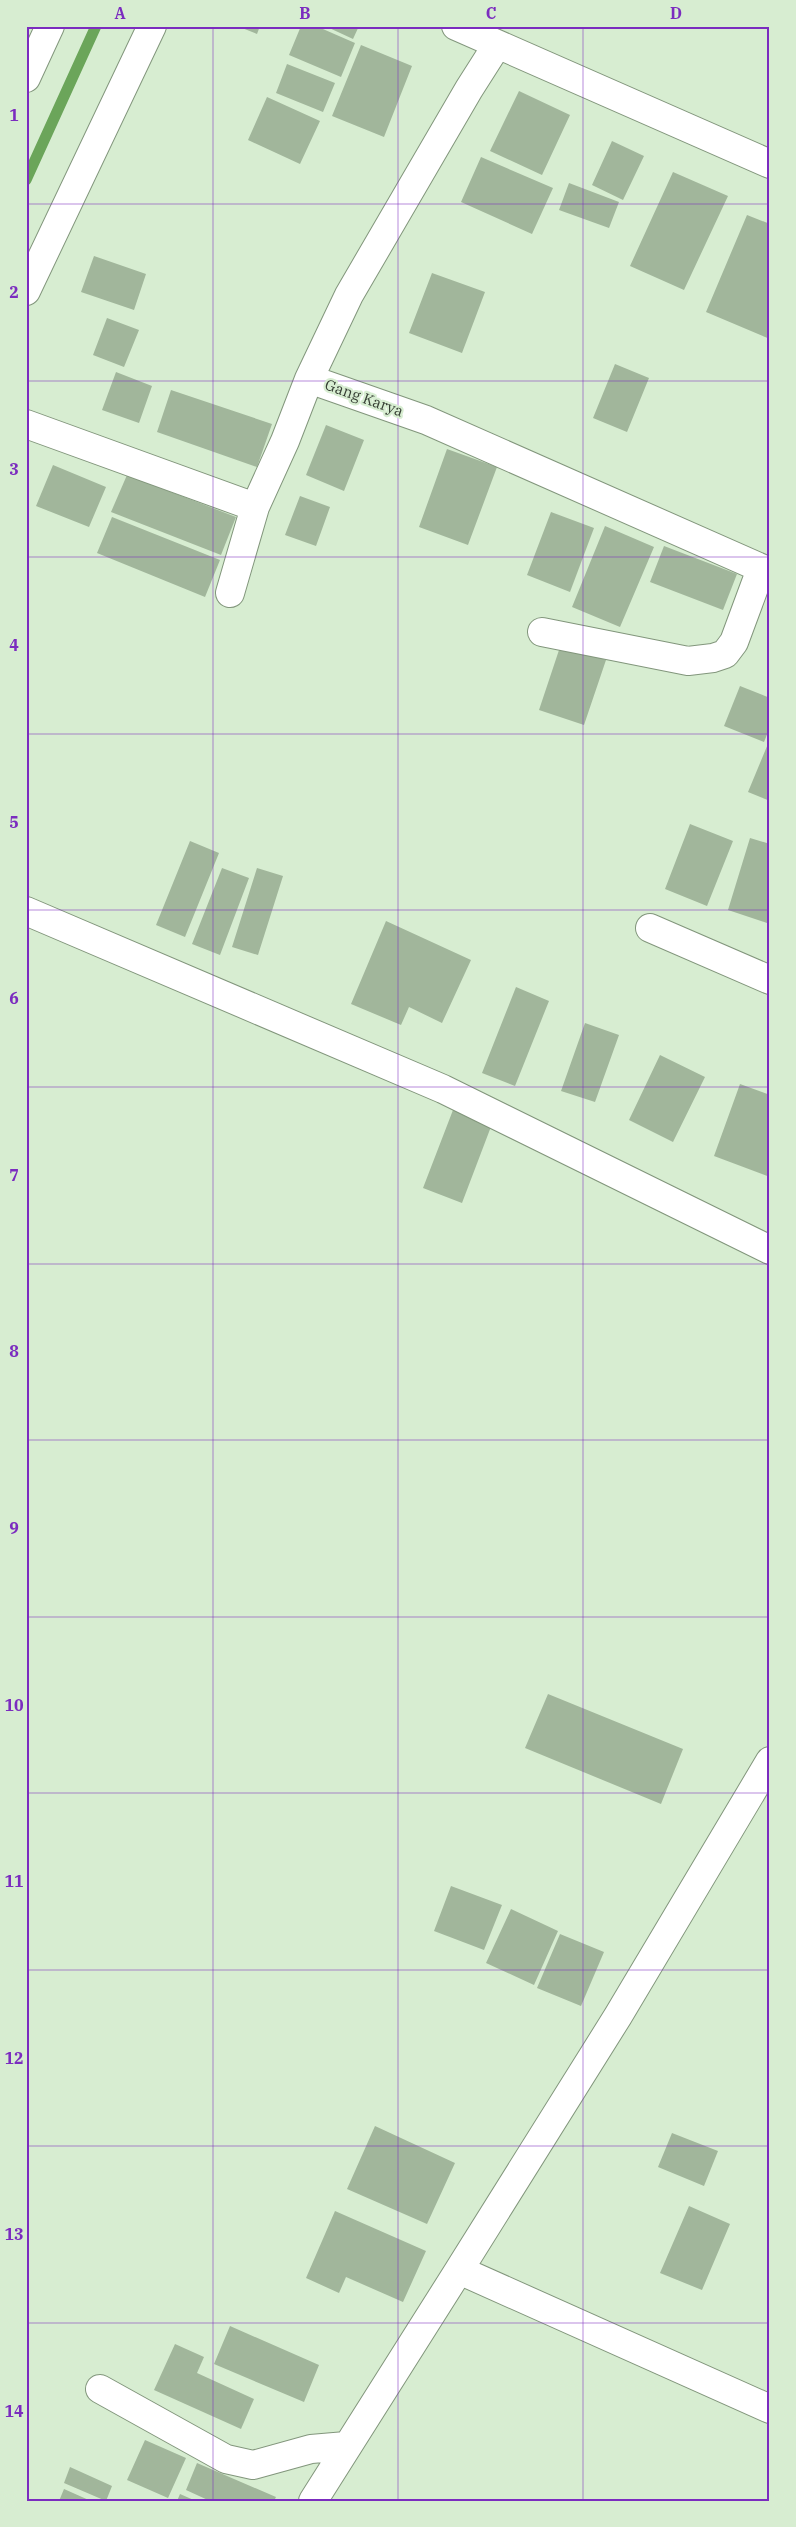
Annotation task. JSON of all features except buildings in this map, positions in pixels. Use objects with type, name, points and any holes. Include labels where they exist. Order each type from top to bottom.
[{"type":"street","points":[[26,78],[50,26]]},
{"type":"street","points":[[26,291],[152,26]]},
{"type":"street","points":[[456,26],[770,164]]},
{"type":"street","name":"Gang Karya","points":[[497,45],[469,89],[349,295],[309,378],[426,420],[766,570]]},
{"type":"street","points":[[230,593],[255,507],[285,441],[309,378]]},
{"type":"street","points":[[26,424],[255,507]]},
{"type":"street","points":[[542,632],[688,661],[713,658],[725,654],[734,642],[766,570]]},
{"type":"street","points":[[26,911],[443,1089],[770,1250]]},
{"type":"street","points":[[650,928],[770,980]]},
{"type":"street","points":[[313,2501],[618,2016],[770,1761]]},
{"type":"street","points":[[459,2270],[770,2409]]},
{"type":"street","points":[[100,2389],[226,2459],[253,2465],[311,2449],[346,2446]]},
{"type":"waterway","points":[[26,180],[96,26]]}]
